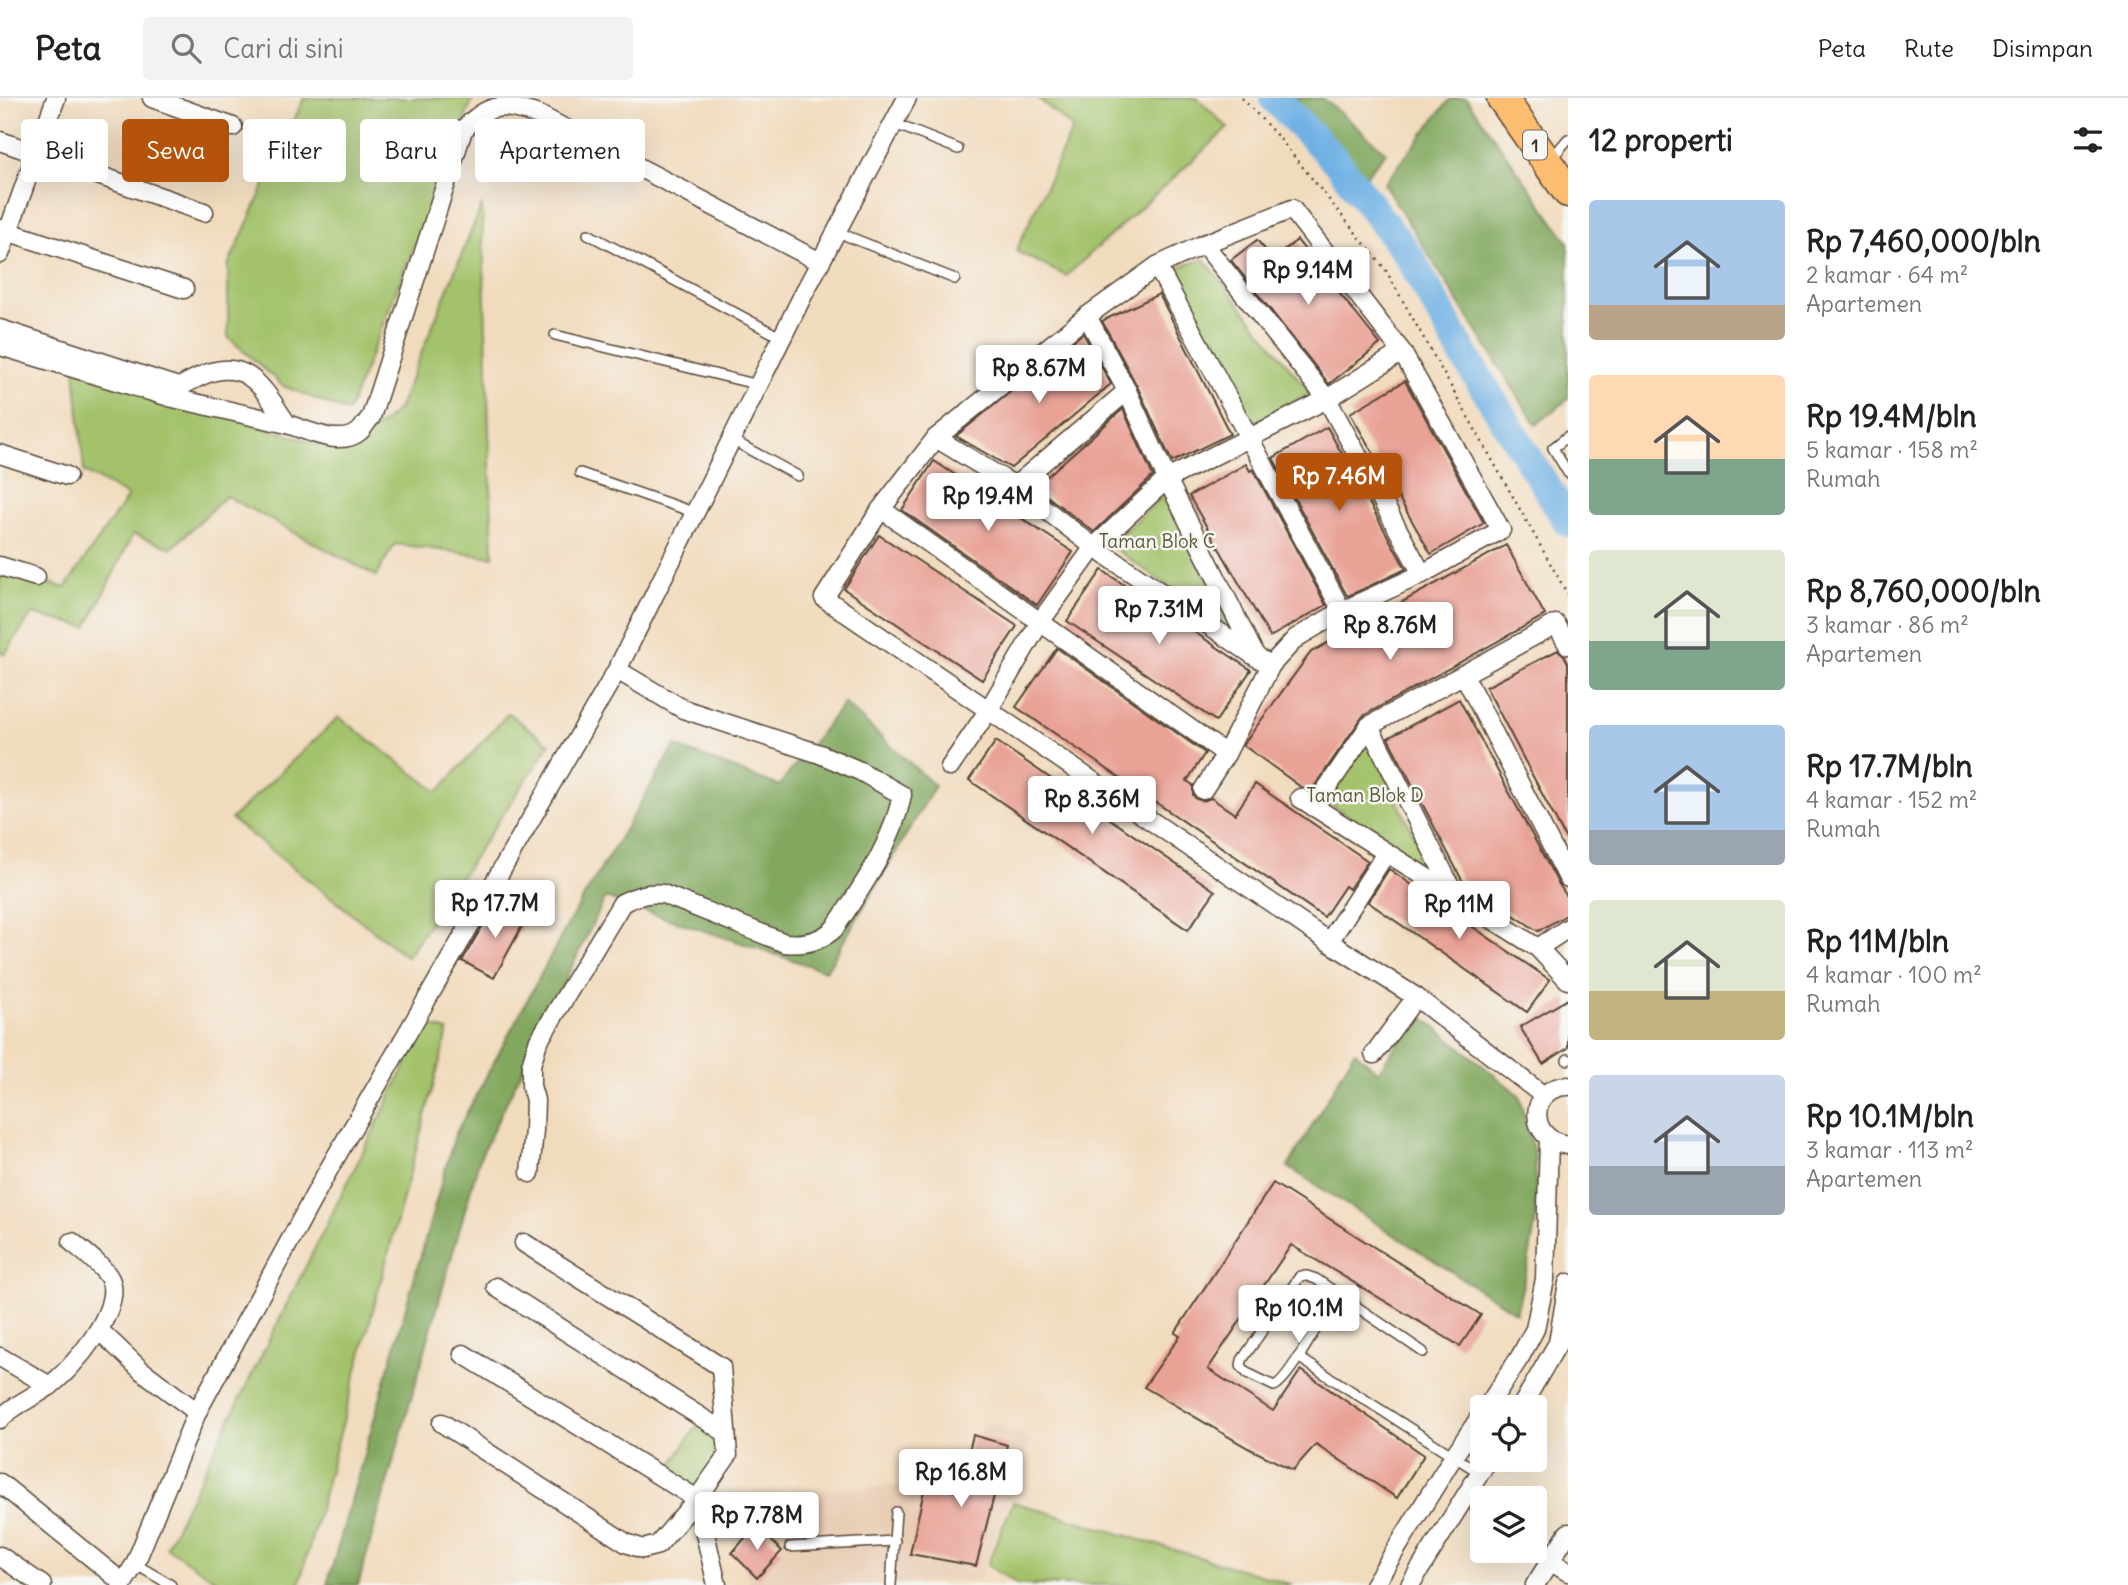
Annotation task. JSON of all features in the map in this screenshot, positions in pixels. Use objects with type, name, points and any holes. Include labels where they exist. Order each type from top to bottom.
[{"type":"highway","name":"1","points":[[1502,98],[1568,192]]},
{"type":"street","points":[[48,119],[56,98]]},
{"type":"street","points":[[152,98],[233,127]]},
{"type":"street","points":[[0,1483],[123,1584],[135,1564],[197,1412],[326,1174],[617,670],[820,262],[907,98]]},
{"type":"street","points":[[0,346],[331,437],[358,432],[371,417],[463,130],[485,110],[499,107],[539,115],[820,262]]},
{"type":"street","points":[[0,141],[21,149]]},
{"type":"street","points":[[108,179],[204,212]]},
{"type":"street","points":[[0,254],[4,230],[24,182]]},
{"type":"street","points":[[1203,790],[1226,754],[1264,661],[1342,611],[1422,574],[1501,530],[1402,352],[1292,209],[1157,266],[1087,316],[936,438],[881,509],[824,598],[1329,942],[1416,997],[1544,1096]]},
{"type":"street","points":[[4,230],[184,289]]},
{"type":"street","points":[[1204,244],[1327,399],[1422,574]]},
{"type":"street","points":[[1157,266],[1342,611]]},
{"type":"street","points":[[1087,316],[1127,391],[1167,479],[1264,661]]},
{"type":"street","points":[[0,329],[173,392],[221,369],[241,371],[254,378],[286,424]]},
{"type":"street","points":[[950,767],[988,711],[1040,622],[1094,547],[1167,479],[1327,399],[1402,352]]},
{"type":"street","points":[[1015,485],[1127,391]]},
{"type":"street","points":[[936,438],[1015,485],[1094,547],[1264,661]]},
{"type":"street","points":[[0,454],[67,475]]},
{"type":"street","points":[[881,509],[1226,754]]},
{"type":"street","points":[[0,566],[36,577]]},
{"type":"street","points":[[1568,645],[1556,624],[1369,726],[1307,802],[1538,948],[1568,980]]},
{"type":"street","points":[[530,1173],[535,1120],[531,1065],[538,1042],[622,904],[641,895],[663,894],[785,943],[806,943],[826,937],[834,929],[883,850],[898,816],[902,796],[860,771],[820,754],[683,709],[617,670]]},
{"type":"street","points":[[1464,676],[1568,878]]},
{"type":"street","points":[[1369,726],[1456,897]]},
{"type":"street","points":[[1329,942],[1386,853]]},
{"type":"street","points":[[1538,948],[1568,928]]},
{"type":"street","points":[[1374,1054],[1416,997]]},
{"type":"street","points":[[1568,1086],[1553,1089],[1544,1096],[1536,1115],[1538,1124],[1549,1139],[1558,1144],[1568,1144]]},
{"type":"street","points":[[1495,1395],[1535,1328],[1545,1279],[1549,1139]]},
{"type":"street","points":[[0,1419],[6,1412],[50,1386],[86,1350],[99,1331],[113,1289],[109,1277],[72,1242]]},
{"type":"street","points":[[442,1423],[626,1543],[643,1549],[658,1545],[697,1499],[728,1455],[720,1367],[524,1243]]},
{"type":"street","points":[[1529,1395],[1563,1346],[1568,1283]]},
{"type":"street","points":[[496,1287],[726,1433]]},
{"type":"street","points":[[1535,1328],[1563,1346]]},
{"type":"street","points":[[99,1331],[141,1370],[197,1412]]},
{"type":"street","points":[[463,1354],[697,1499],[717,1585]]},
{"type":"street","points":[[0,1357],[50,1386]]},
{"type":"street","points":[[1374,1585],[1470,1432]]},
{"type":"street","points":[[1410,1585],[1480,1472]]},
{"type":"street","points":[[1535,1585],[1568,1533]]},
{"type":"street","points":[[0,1556],[42,1585]]},
{"type":"street","points":[[1550,1561],[1568,1572]]},
{"type":"lane","points":[[895,124],[958,149]]},
{"type":"lane","points":[[1547,163],[1568,139]]},
{"type":"lane","points":[[837,232],[955,279]]},
{"type":"lane","points":[[588,234],[782,338]]},
{"type":"lane","points":[[555,335],[759,385]]},
{"type":"lane","points":[[1568,436],[1553,448],[1568,473]]},
{"type":"lane","points":[[732,440],[799,476]]},
{"type":"lane","points":[[580,473],[696,513]]},
{"type":"lane","points":[[1336,1292],[1279,1384],[1274,1386],[1247,1373],[1241,1366],[1242,1360],[1300,1276],[1316,1279],[1336,1292],[1423,1352]]},
{"type":"lane","points":[[1298,1357],[1453,1457],[1470,1462]]},
{"type":"lane","points":[[891,1585],[896,1512]]},
{"type":"lane","points":[[790,1547],[895,1541]]},
{"type":"lane","points":[[135,1564],[171,1585]]},
{"type":"path","points":[[1242,98],[1280,139],[1385,269],[1568,595]]},
{"type":"shaded area","points":[[988,1423],[1031,1438],[979,1579],[881,1585],[751,1585],[728,1531],[751,1494],[906,1485],[952,1461]]},
{"type":"green space","points":[[304,98],[473,98],[461,128],[461,119],[360,119],[360,182],[440,182],[348,412],[283,386],[228,337],[228,266],[266,182],[346,182],[346,119],[294,119]]},
{"type":"green space","points":[[1038,98],[1197,98],[1228,128],[1066,276],[1016,251],[1073,128]]},
{"type":"green space","points":[[1286,98],[1323,98],[1386,152],[1363,179]]},
{"type":"green space","points":[[1451,98],[1466,98],[1568,242],[1568,399],[1536,425],[1384,184]]},
{"type":"green space","points":[[482,205],[493,557],[395,544],[376,576],[226,496],[172,548],[133,534],[87,627],[32,614],[5,654],[0,652],[0,568],[65,588],[128,496],[84,472],[75,368],[346,453],[398,410]]},
{"type":"green space","points":[[1204,259],[1310,393],[1252,424],[1173,269]]},
{"type":"green space","name":"Taman Blok C","points":[[1164,495],[1236,633],[1109,545]]},
{"type":"green space","points":[[844,703],[935,786],[826,971],[605,898],[480,1157],[358,1585],[327,1585],[455,1135],[570,920],[675,746],[779,786]]},
{"type":"green space","points":[[508,713],[550,744],[407,957],[231,819],[339,717],[438,792]]},
{"type":"green space","name":"Taman Blok D","points":[[1368,740],[1432,872],[1328,802]]},
{"type":"green space","points":[[1418,1013],[1519,1095],[1535,1158],[1536,1219],[1516,1313],[1288,1167],[1355,1051],[1378,1072]]},
{"type":"green space","points":[[426,1025],[448,1031],[299,1585],[223,1585],[166,1547]]},
{"type":"green space","points":[[700,1421],[721,1435],[723,1454],[696,1493],[666,1474]]},
{"type":"green space","points":[[1013,1502],[1293,1585],[1019,1585],[987,1565]]},
{"type":"building","points":[[1257,240],[1273,259],[1297,240],[1380,344],[1329,384],[1231,260]]},
{"type":"building","points":[[1159,294],[1230,434],[1172,462],[1137,386],[1102,321]]},
{"type":"building","points":[[1083,333],[1111,384],[1011,468],[956,436]]},
{"type":"building","points":[[1405,381],[1484,523],[1431,554],[1350,413]]},
{"type":"building","points":[[1123,409],[1153,476],[1094,532],[1035,487]]},
{"type":"building","points":[[1327,427],[1406,569],[1348,596],[1273,458]]},
{"type":"building","points":[[934,461],[1073,552],[1037,605],[902,510]]},
{"type":"building","points":[[1246,464],[1250,471],[1253,469],[1326,605],[1270,637],[1189,496]]},
{"type":"building","points":[[879,535],[1017,626],[982,680],[844,589]]},
{"type":"building","points":[[1506,545],[1545,615],[1363,716],[1311,791],[1301,787],[1243,745],[1311,652]]},
{"type":"building","points":[[1102,570],[1251,670],[1216,721],[1067,621]]},
{"type":"building","points":[[1057,648],[1205,753],[1187,781],[1193,785],[1196,799],[1203,801],[1211,798],[1235,814],[1255,784],[1368,861],[1349,889],[1345,886],[1324,917],[1016,707]]},
{"type":"building","points":[[1558,650],[1568,663],[1568,843],[1486,687]]},
{"type":"building","points":[[1459,699],[1568,898],[1568,914],[1538,931],[1463,882],[1388,738]]},
{"type":"building","points":[[996,741],[1215,891],[1188,930],[969,780]]},
{"type":"building","points":[[1389,869],[1550,980],[1527,1012],[1368,902]]},
{"type":"building","points":[[497,901],[527,917],[494,978],[462,961]]},
{"type":"building","points":[[1568,999],[1568,1048],[1543,1064],[1520,1027]]},
{"type":"building","points":[[1273,1183],[1481,1315],[1460,1346],[1291,1245],[1208,1369],[1273,1411],[1301,1370],[1424,1455],[1397,1498],[1316,1444],[1293,1470],[1248,1448],[1144,1387],[1180,1336],[1175,1333]]},
{"type":"building","points":[[973,1435],[1007,1445],[976,1566],[910,1554],[925,1486],[959,1492]]},
{"type":"building","points":[[756,1525],[782,1551],[757,1578],[732,1553]]},
{"type":"waterway","points":[[1274,98],[1337,162],[1409,256],[1462,352],[1568,522]]}]
